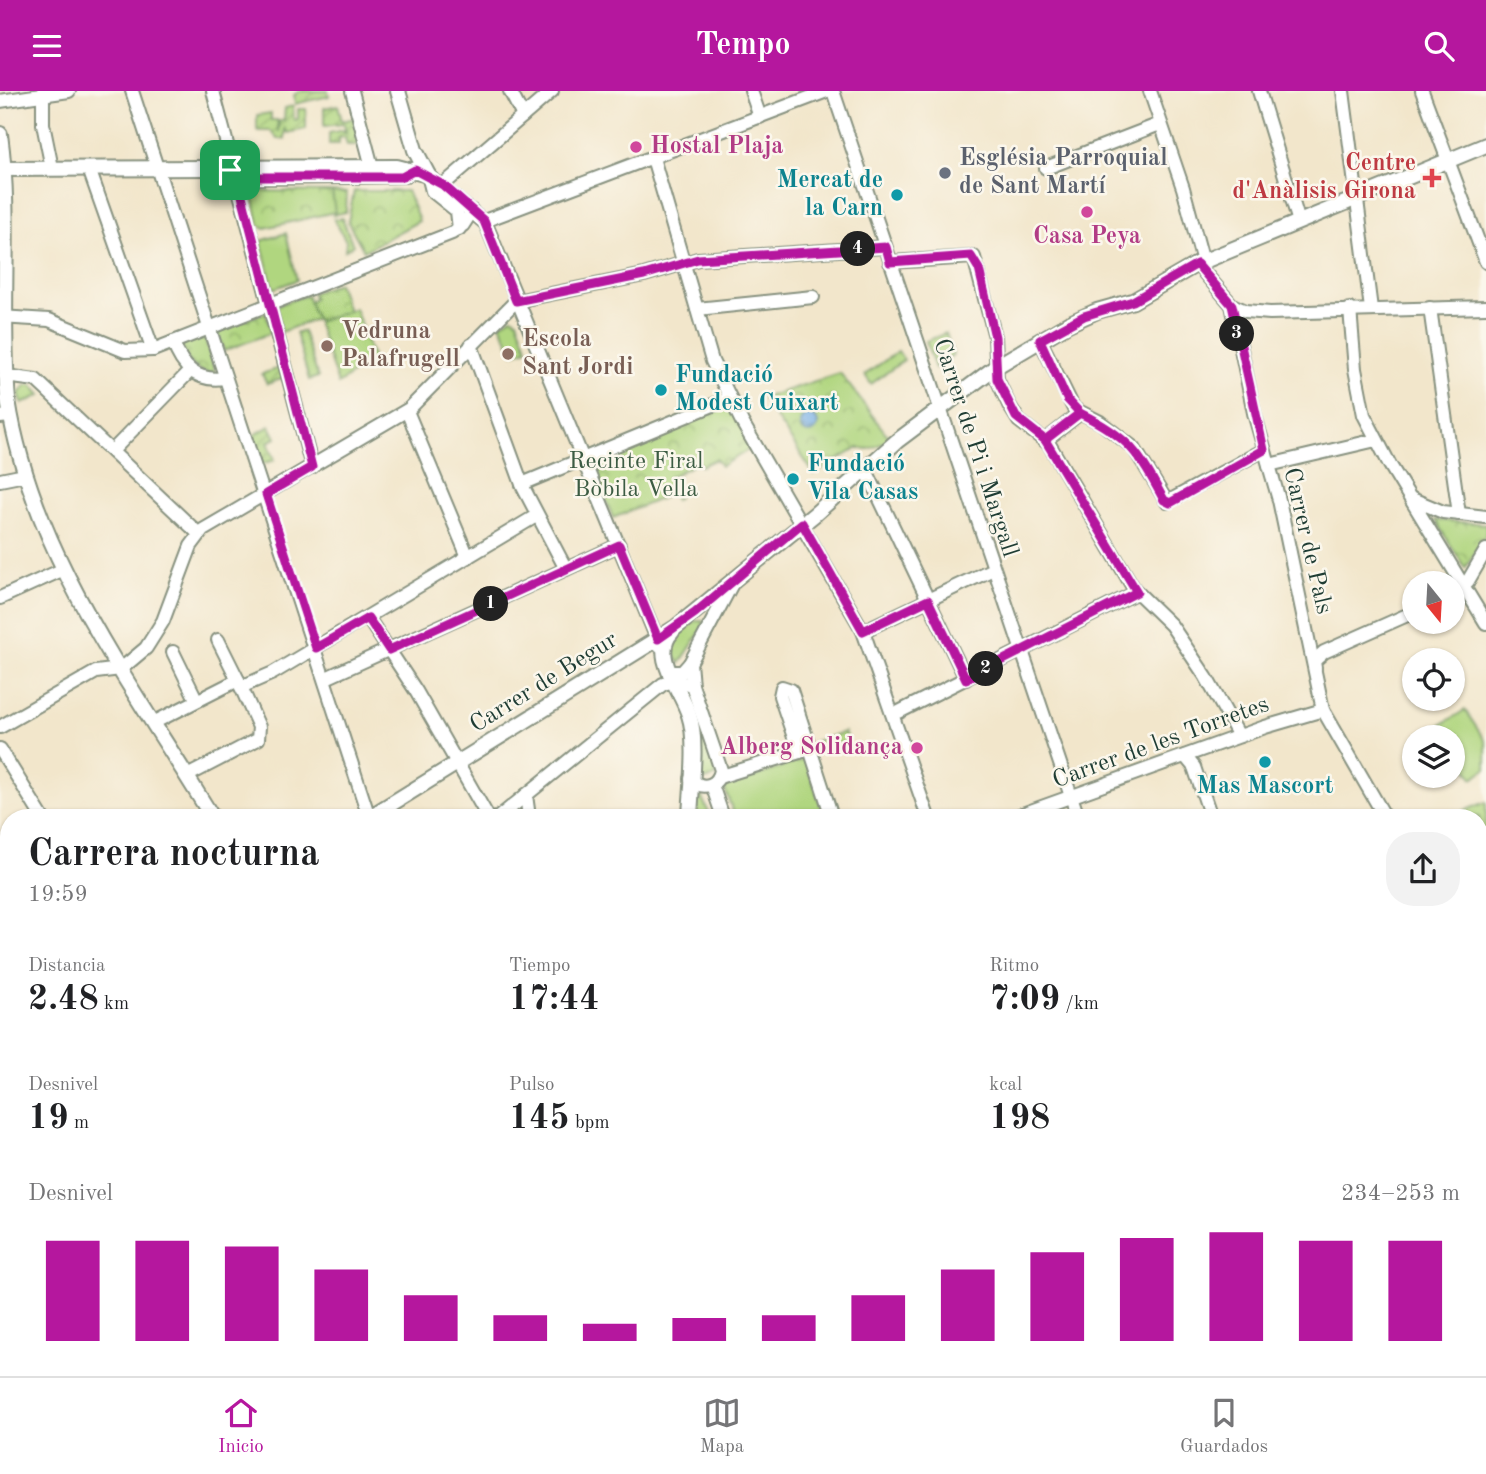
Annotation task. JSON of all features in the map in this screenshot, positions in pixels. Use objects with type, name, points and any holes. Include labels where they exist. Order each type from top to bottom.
[{"type":"street","points":[[0,101],[69,91]]},
{"type":"street","points":[[132,91],[250,459],[266,494],[367,809]]},
{"type":"street","points":[[213,91],[312,467]]},
{"type":"street","points":[[352,91],[372,167]]},
{"type":"street","points":[[398,91],[415,165],[439,189],[484,221],[691,718],[690,809]]},
{"type":"street","points":[[510,91],[523,116]]},
{"type":"street","points":[[439,189],[552,91]]},
{"type":"street","points":[[751,91],[760,117]]},
{"type":"street","points":[[484,221],[827,91]]},
{"type":"street","name":"Carrer de Pi i Margall","points":[[833,91],[1075,809]]},
{"type":"street","points":[[1150,91],[1183,188],[1200,263]]},
{"type":"street","points":[[1259,91],[1299,222]]},
{"type":"street","points":[[1343,91],[1371,309]]},
{"type":"street","points":[[1422,91],[1483,243],[1486,262]]},
{"type":"street","points":[[43,93],[43,124],[52,168]]},
{"type":"street","points":[[1046,168],[1160,124]]},
{"type":"street","points":[[0,134],[1,318],[6,416],[25,475],[64,569],[153,723],[207,809]]},
{"type":"street","name":"Carrer de Begur","points":[[382,809],[660,646],[676,628],[735,577],[939,408],[997,366],[1040,340],[1084,316],[1133,301],[1200,263],[1486,145]]},
{"type":"street","points":[[653,158],[712,361],[730,398],[863,631],[925,809]]},
{"type":"street","points":[[234,173],[415,165]]},
{"type":"street","points":[[2,169],[156,169],[402,177],[415,165]]},
{"type":"street","points":[[89,169],[153,350]]},
{"type":"street","points":[[1,318],[49,320],[125,351],[153,350],[459,229],[465,209]]},
{"type":"street","points":[[0,727],[96,673],[121,669],[154,638],[191,546],[199,534],[407,411],[516,301],[698,259],[886,247]]},
{"type":"street","points":[[890,262],[969,256],[975,260],[995,337],[997,379],[1012,411],[1019,421],[1045,440],[1137,592],[1171,625],[1206,677],[1239,736]]},
{"type":"street","name":"Carrer de Pals","points":[[1200,263],[1232,305],[1264,450],[1279,500],[1323,710],[1380,809]]},
{"type":"street","points":[[697,309],[813,297]]},
{"type":"street","points":[[1232,305],[1270,313],[1486,307]]},
{"type":"street","points":[[1350,309],[1358,389],[1364,415],[1376,440],[1456,571]]},
{"type":"street","points":[[1430,309],[1459,514]]},
{"type":"street","points":[[1040,340],[1067,399],[1080,413],[1100,422],[1133,447],[1167,502],[1264,450]]},
{"type":"street","points":[[173,342],[179,358],[190,371],[206,379],[224,378]]},
{"type":"street","points":[[471,345],[522,484],[566,569]]},
{"type":"street","points":[[112,451],[190,371]]},
{"type":"street","points":[[5,376],[36,380],[199,534]]},
{"type":"street","points":[[522,484],[730,398]]},
{"type":"street","points":[[407,411],[468,557]]},
{"type":"street","points":[[1045,440],[1080,413]]},
{"type":"street","points":[[1269,465],[1376,440]]},
{"type":"street","points":[[865,468],[966,679]]},
{"type":"street","points":[[0,480],[25,475]]},
{"type":"street","points":[[1412,499],[1425,507],[1486,517]]},
{"type":"street","points":[[153,723],[196,699],[240,683],[316,648],[537,516]]},
{"type":"street","points":[[326,678],[619,545]]},
{"type":"street","points":[[1486,550],[1465,585],[1486,623]]},
{"type":"street","points":[[0,598],[64,569]]},
{"type":"street","points":[[863,631],[993,569]]},
{"type":"street","name":"Carrer de Begur","points":[[690,663],[735,577]]},
{"type":"street","points":[[893,715],[1137,592]]},
{"type":"street","points":[[695,613],[704,614],[710,624]]},
{"type":"street","name":"Carrer de Pals","points":[[1315,675],[1314,661],[1324,652],[1402,617]]},
{"type":"street","points":[[368,618],[484,809]]},
{"type":"street","points":[[187,776],[258,739],[258,727],[218,640]]},
{"type":"street","points":[[173,652],[196,699]]},
{"type":"street","points":[[509,809],[690,663]]},
{"type":"street","points":[[690,663],[692,685],[720,766],[716,781],[721,809]]},
{"type":"street","points":[[673,677],[692,685]]},
{"type":"street","name":"Carrer de les Torretes","points":[[1037,809],[1239,736],[1323,710]]},
{"type":"street","points":[[0,749],[37,809]]},
{"type":"street","points":[[691,779],[700,786],[804,750],[829,809]]},
{"type":"street","points":[[1185,756],[1194,767],[1207,809]]},
{"type":"street","points":[[526,795],[528,809]]},
{"type":"green space","points":[[300,91],[328,91],[329,96],[295,104],[294,95]]},
{"type":"green space","points":[[338,105],[342,121],[355,118],[358,145],[347,145],[345,137],[339,138],[339,144],[329,144],[329,133],[343,130],[346,133],[344,124],[324,126],[324,108]]},
{"type":"green space","points":[[293,106],[294,120],[298,119],[298,109],[306,109],[306,129],[288,133],[285,129],[285,139],[278,139],[271,131],[257,131],[257,115],[271,113],[271,120],[277,120],[279,132],[279,121],[284,120],[285,108]]},
{"type":"green space","points":[[248,191],[332,192],[335,212],[265,228],[259,225],[254,200]]},
{"type":"green space","points":[[354,191],[407,191],[419,221],[364,251],[348,222]]},
{"type":"green space","points":[[332,192],[347,193],[346,212],[333,215],[335,211]]},
{"type":"green space","points":[[342,218],[353,245],[345,250],[346,241],[334,219]]},
{"type":"green space","points":[[286,233],[297,280],[273,289],[261,241]]},
{"type":"green space","points":[[338,283],[348,311],[317,322],[309,301],[314,299],[312,293]]},
{"type":"green space","points":[[307,295],[316,319],[281,332],[274,306]]},
{"type":"green space","points":[[355,308],[373,359],[338,384],[317,322]]},
{"type":"green space","points":[[266,312],[271,333],[224,351],[217,331]]},
{"type":"green space","points":[[512,317],[517,320],[528,349],[514,353],[500,324]]},
{"type":"green space","points":[[303,331],[318,377],[309,380],[296,333]]},
{"type":"green space","points":[[946,333],[953,355],[935,368],[926,341]]},
{"type":"green space","points":[[203,336],[215,373],[197,369],[189,361],[181,344]]},
{"type":"green space","points":[[898,351],[904,360],[871,384],[865,375]]},
{"type":"green space","points":[[281,367],[284,378],[267,384],[262,374]]},
{"type":"green space","points":[[840,373],[891,440],[869,449],[858,448],[814,474],[763,398]]},
{"type":"green space","points":[[26,385],[32,385],[41,395],[22,404],[19,393]]},
{"type":"green space","name":"Recinte Firal Bòbila Vella","points":[[729,405],[754,447],[721,466],[716,459],[701,466],[699,462],[669,477],[678,498],[675,500],[672,494],[613,518],[591,461]]},
{"type":"green space","points":[[270,426],[276,438],[268,442],[275,460],[261,464],[253,436]]},
{"type":"green space","points":[[1435,520],[1486,524],[1486,534],[1465,568]]},
{"type":"green space","points":[[695,621],[703,621],[703,628],[680,663],[670,651],[673,640]]},
{"type":"green space","points":[[695,703],[717,764],[716,776],[699,782]]},
{"type":"green space","points":[[1465,710],[1486,742],[1486,769],[1473,778],[1465,765],[1465,725],[1441,725]]},
{"type":"green space","points":[[844,732],[848,741],[817,751],[814,742]]},
{"type":"green space","points":[[805,759],[822,809],[732,809],[724,787]]},
{"type":"green space","points":[[701,796],[707,809],[697,809],[698,797]]},
{"type":"green space","points":[[1486,802],[1486,809],[1469,809]]},
{"type":"water","points":[[809,415],[815,418],[818,424],[815,430],[809,433],[803,430],[800,424],[803,418]]},
{"type":"place","name":"Hostal Plaja","points":[[636,147]]},
{"type":"place","name":"Església Parroquial de Sant Martí","points":[[945,173]]},
{"type":"place","name":"Centre d'Anàlisis Girona","points":[[1432,178]]},
{"type":"place","name":"Mercat de la Carn","points":[[897,195]]},
{"type":"place","name":"Casa Peya","points":[[1087,212]]},
{"type":"place","name":"Vedruna Palafrugell","points":[[327,346]]},
{"type":"place","name":"Escola Sant Jordi","points":[[508,354]]},
{"type":"place","name":"Fundació Modest Cuixart","points":[[661,390]]},
{"type":"place","name":"Fundació Vila Casas","points":[[793,479]]},
{"type":"place","name":"Alberg Solidança","points":[[917,748]]},
{"type":"place","name":"Mas Mascort","points":[[1265,762]]},
{"type":"route","points":[[230,170],[236,175],[239,184],[312,467],[266,494],[316,648],[368,618],[389,650],[619,545],[658,639],[695,613],[802,523],[863,631],[928,600],[966,679],[1137,592],[1045,440],[1080,413],[1067,399],[1040,340],[1084,316],[1133,301],[1197,264],[1232,305],[1264,450],[1170,503],[1164,500],[1133,447],[1100,422],[1080,413],[1045,440],[1019,421],[997,379],[995,337],[979,269],[971,256],[890,262],[886,247],[698,259],[644,275],[516,301],[484,221],[443,185],[415,170],[411,175],[402,177],[247,177],[230,170]]}]
